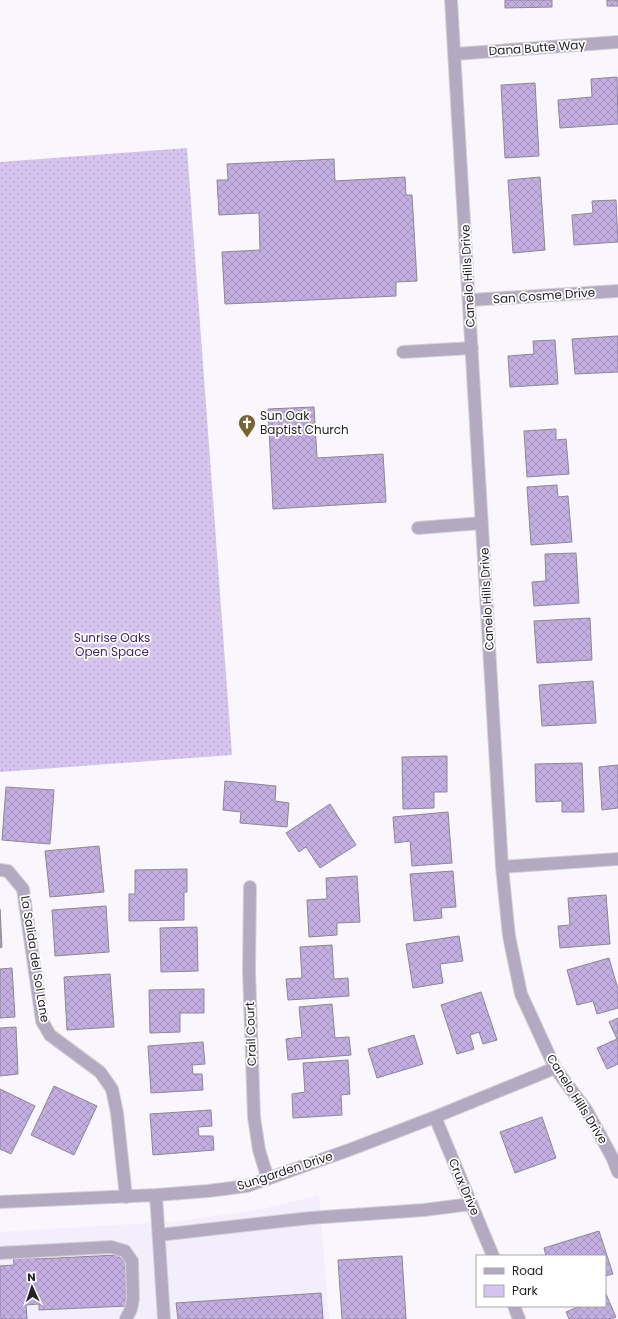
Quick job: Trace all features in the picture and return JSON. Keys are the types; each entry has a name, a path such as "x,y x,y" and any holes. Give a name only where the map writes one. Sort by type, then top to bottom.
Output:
{"street":[{"name":"Canelo Hills Drive","path":"451,0 470,300 502,867 509,936 521,994 555,1068 587,1111 613,1159 618,1172"},
{"name":"Dana Butte Way","path":"455,54 618,42"},
{"name":"San Cosme Drive","path":"470,300 618,291"},
{"path":"403,352 472,348"},
{"path":"418,528 482,523"},
{"path":"502,867 618,859"},
{"name":"La Salida del Sol Lane","path":"0,870 8,872 23,890 42,1021 50,1035 100,1072 112,1089 117,1113 126,1197"},
{"name":"Crail Court","path":"250,888 248,970 254,1117 259,1150 268,1179"},
{"name":"Sungarden Drive","path":"0,1202 156,1196 247,1186 349,1150 555,1068"},
{"name":"Crux Drive","path":"435,1117 493,1255"},
{"path":"156,1196 164,1319"},
{"path":"159,1235 310,1218 424,1210 471,1204"},
{"path":"0,1252 111,1247 125,1251 132,1262 134,1299 131,1310 126,1319"},
{"path":"514,1307 519,1319"}],"shaded area":[{"path":"319,1195 329,1319 0,1319 0,1232 182,1221 262,1209"}],"green space":[{"name":"Sunrise Oaks Open Space","path":"187,148 232,755 0,772 0,162"}],"building":[{"path":"505,0 552,0 552,7 505,8"},
{"path":"607,0 618,0 618,6 607,6"},
{"path":"617,77 618,124 560,128 558,100 592,97 591,79"},
{"path":"535,83 539,156 505,158 501,85"},
{"path":"334,159 335,181 405,177 406,195 412,195 417,281 396,282 396,296 225,304 222,252 260,250 259,213 219,215 217,180 228,180 227,164"},
{"path":"540,177 545,250 513,253 508,180"},
{"path":"616,200 618,242 574,245 572,215 593,213 592,201"},
{"path":"618,336 618,372 575,374 572,339"},
{"path":"555,340 558,384 510,387 508,356 534,354 533,341"},
{"path":"314,407 317,458 383,454 386,502 273,509 268,409"},
{"path":"556,429 556,440 566,439 569,474 527,477 524,431"},
{"path":"557,485 558,497 568,496 572,542 531,545 527,487"},
{"path":"576,553 579,603 534,606 532,582 546,581 545,554"},
{"path":"590,618 592,660 537,663 534,621"},
{"path":"593,681 596,723 542,726 539,685"},
{"path":"447,756 447,792 434,792 434,808 403,809 402,757"},
{"path":"582,763 584,812 562,812 562,801 536,802 535,764"},
{"path":"618,765 618,808 602,810 599,767"},
{"path":"225,781 276,786 275,801 289,803 287,827 240,823 241,812 223,810"},
{"path":"6,787 54,790 50,844 2,840"},
{"path":"330,804 356,845 320,868 306,847 299,852 286,833"},
{"path":"448,812 452,863 412,866 410,841 395,843 393,817"},
{"path":"99,846 104,892 50,897 45,851"},
{"path":"187,869 187,892 184,892 184,920 129,921 129,894 135,894 135,870"},
{"path":"453,871 456,907 441,908 442,918 414,921 410,874"},
{"path":"357,876 360,922 337,923 337,935 309,937 307,900 327,899 326,878"},
{"path":"606,895 610,944 560,948 558,926 570,925 568,898"},
{"path":"106,906 109,952 55,956 52,910"},
{"path":"0,909 2,947 0,948"},
{"path":"197,927 198,971 161,972 160,928"},
{"path":"459,936 463,961 440,964 443,983 413,988 406,944"},
{"path":"332,945 334,979 348,978 349,996 288,1000 286,979 302,978 300,947"},
{"path":"609,958 618,989 618,1008 597,1014 593,1001 577,1005 567,970"},
{"path":"12,968 15,1017 0,1018 0,969"},
{"path":"110,974 114,1027 67,1030 64,977"},
{"path":"204,989 204,1013 180,1013 180,1032 150,1033 149,990"},
{"path":"481,992 497,1040 483,1044 479,1032 470,1035 474,1049 457,1054 441,1005"},
{"path":"332,1004 335,1038 349,1037 351,1055 288,1060 286,1039 302,1037 299,1007"},
{"path":"618,1018 618,1064 607,1069 597,1048 617,1039 609,1022"},
{"path":"16,1027 18,1074 0,1076 0,1028"},
{"path":"414,1035 423,1064 377,1078 368,1049"},
{"path":"203,1042 205,1064 192,1065 193,1074 202,1074 203,1090 151,1093 148,1046"},
{"path":"348,1060 350,1094 341,1095 342,1115 293,1118 292,1094 305,1092 303,1063"},
{"path":"54,1086 97,1106 74,1155 31,1135"},
{"path":"0,1089 35,1106 11,1154 0,1149"},
{"path":"211,1110 212,1126 198,1127 199,1136 213,1136 214,1150 153,1155 150,1114"},
{"path":"542,1117 556,1158 515,1173 500,1132"},
{"path":"599,1231 613,1274 606,1276 606,1255 546,1255 544,1248"},
{"path":"13,1254 38,1257 38,1259 117,1255 129,1266 127,1306 39,1310 39,1304 26,1305 27,1319 0,1319 0,1266 14,1265"},
{"path":"402,1256 406,1319 342,1319 338,1260"},
{"path":"321,1293 323,1319 178,1319 176,1303"},
{"path":"606,1294 616,1317 612,1319 569,1319 566,1312 578,1307 606,1307"}],"place":[{"name":"Sun Oak Baptist Church","path":"247,438"}]}
